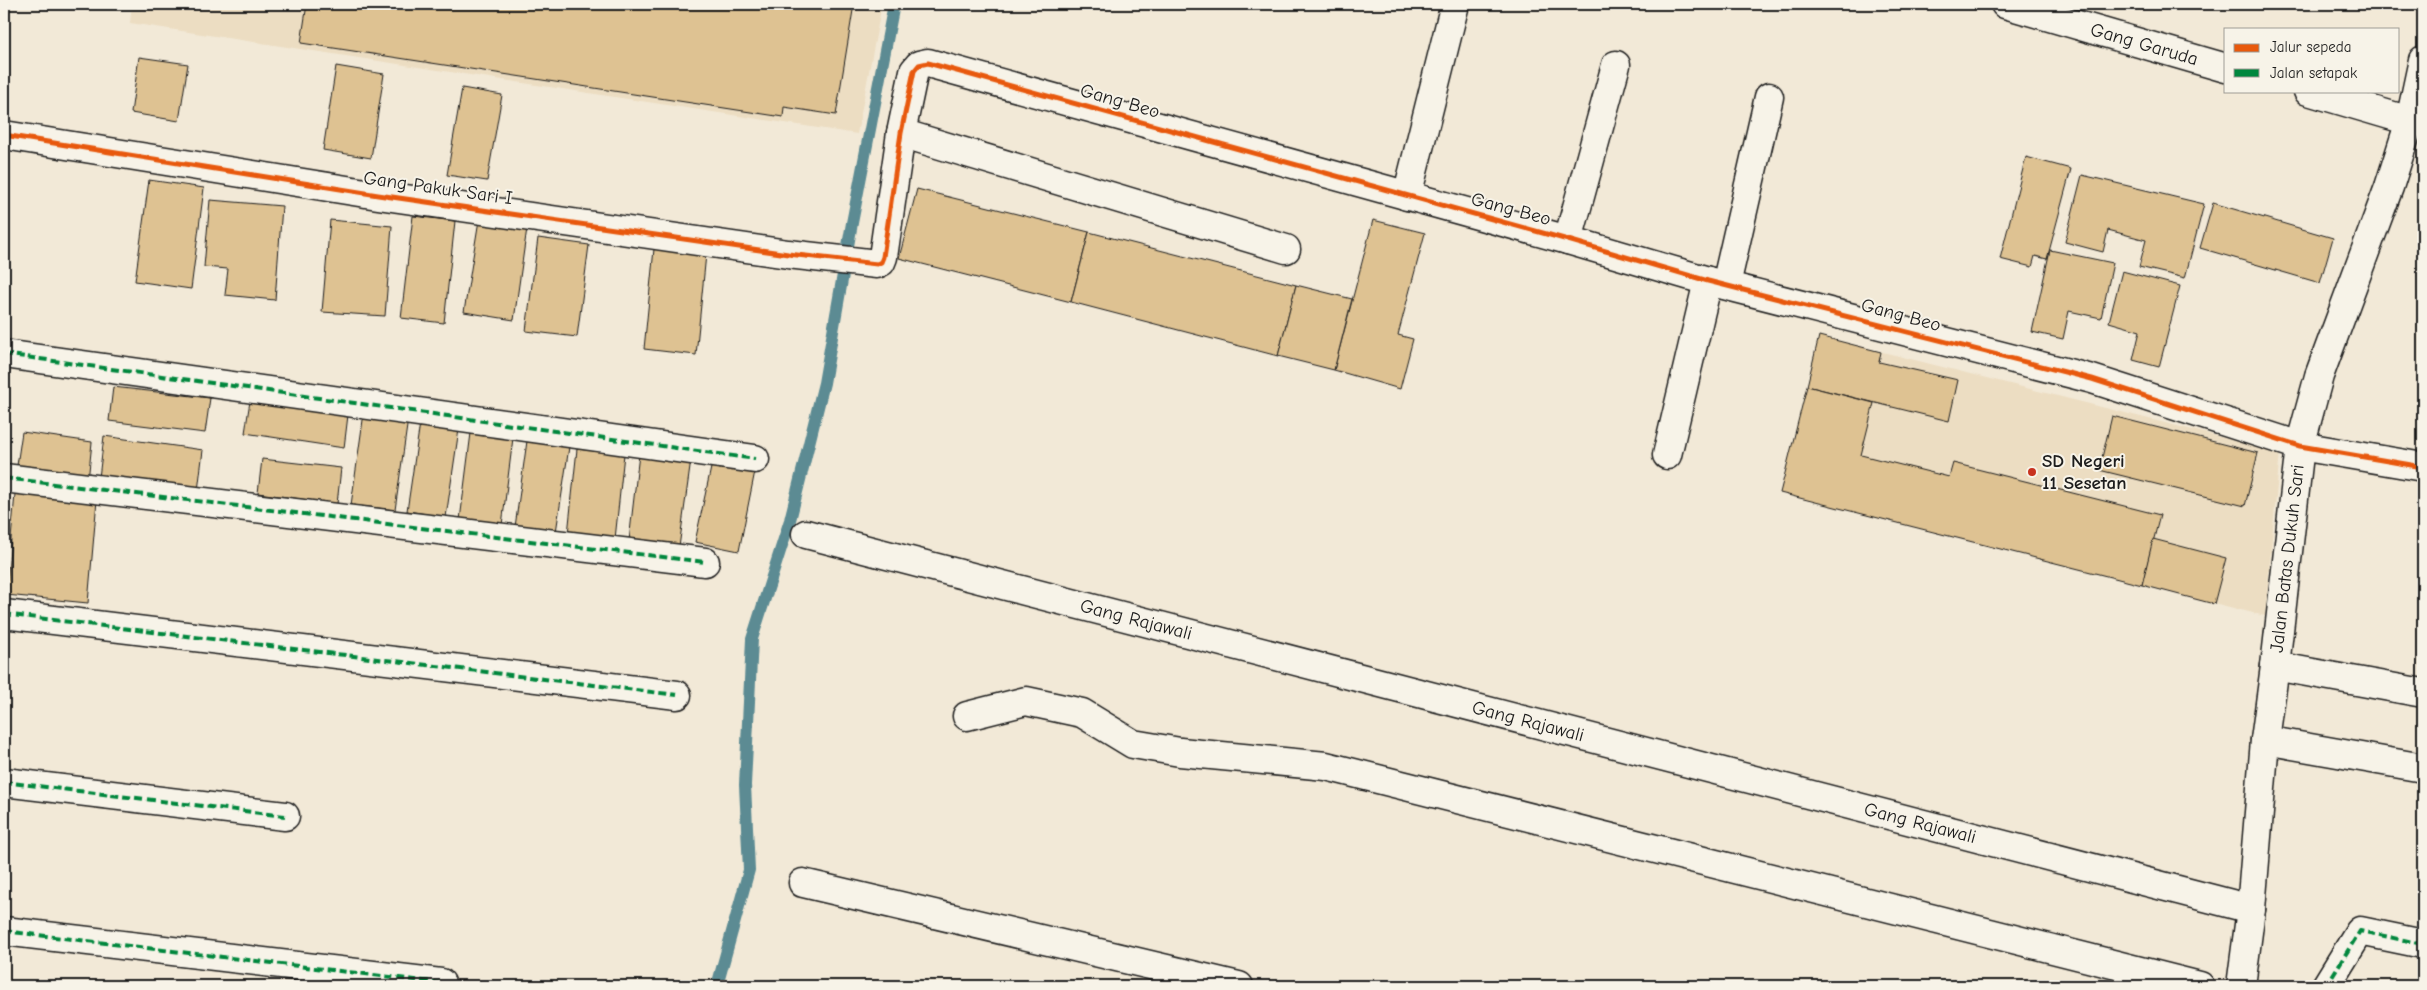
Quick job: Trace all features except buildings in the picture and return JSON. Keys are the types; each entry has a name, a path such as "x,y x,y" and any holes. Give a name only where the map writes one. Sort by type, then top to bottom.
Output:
{"street":[{"path":"1407,196 1455,4"},
{"name":"Gang Garuda","path":"2005,4 2224,67"},
{"name":"Jalan Batas Dukuh Sari","path":"2241,986 2250,909 2264,740 2275,666 2300,446 2319,376 2389,187 2410,121 2423,60"},
{"name":"Gang Beo","path":"869,264 882,262 901,133 914,71 918,64 928,63 1717,283 2092,379 2300,446 2423,468"},
{"path":"1568,240 1616,65"},
{"path":"2311,92 2410,121"},
{"path":"1667,455 1769,97"},
{"path":"901,133 1286,248"},
{"name":"Gang Pakuk Sari I","path":"4,135 378,195 869,264"},
{"path":"4,354 756,459"},
{"path":"4,478 705,562"},
{"name":"Gang Rajawali","path":"806,534 2250,909"},
{"path":"4,614 677,695"},
{"path":"2275,666 2423,693"},
{"path":"967,716 1026,701 1082,713 1133,744 1180,752 1326,766 2200,986"},
{"path":"2264,740 2423,768"},
{"path":"4,782 285,816"},
{"path":"803,883 1239,986"},
{"path":"4,931 441,983"},
{"path":"2326,986 2360,932 2423,944"}],"shaded area":[{"path":"132,4 882,4 857,134 130,23"},
{"name":"SD Negeri 11 Sesetan","path":"1819,336 2280,452 2265,616 1780,493"}],"waterway":[{"path":"717,986 749,870 745,785 752,639 790,520 824,383 852,223 894,4"}],"marked path":[{"path":"4,354 755,459"},
{"path":"4,478 705,562"},
{"path":"4,614 677,695"},
{"path":"4,782 285,816"},
{"path":"4,931 441,983"},
{"path":"2326,986 2360,931 2423,944"}],"cycle path":[{"path":"4,135 378,195 788,254 877,264 881,262 883,257 901,133 914,71 919,65 928,63 1568,240 1708,281 2092,379 2300,446 2423,467"}],"place":[{"name":"SD Negeri 11 Sesetan","path":"2032,472"}]}
